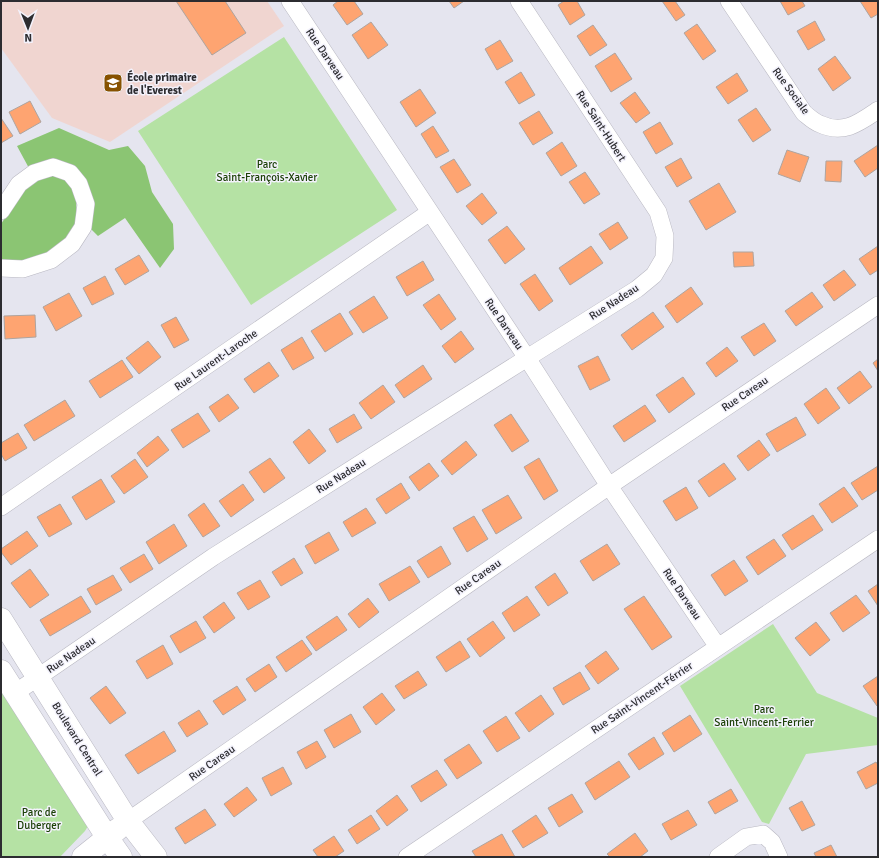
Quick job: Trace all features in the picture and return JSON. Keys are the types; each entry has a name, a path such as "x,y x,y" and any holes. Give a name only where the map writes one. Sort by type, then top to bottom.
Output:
{"street":[{"name":"Rue Darveau","path":"290,1 527,358 609,486 718,647"},
{"name":"Rue Saint-Hubert","path":"519,1 658,212 665,236 664,258"},
{"name":"Rue Sociale","path":"729,1 804,113 818,124 831,128 846,128 863,121 878,110"},
{"path":"1,211 18,184 34,173 53,168 70,173 79,184 86,204 83,227 72,244 51,260 23,270 1,268"},
{"name":"Rue Laurent-Laroche","path":"1,507 430,212"},
{"name":"Rue Nadeau","path":"15,693 213,557 637,289 654,275 664,258"},
{"name":"Rue Careau","path":"83,857 128,821 609,486 878,305"},
{"name":"Rue Saint-Vincent-Férrier","path":"406,857 878,539"},
{"name":"Boulevard Central","path":"1,619 128,821 156,857"},
{"path":"1,671 121,857"},
{"path":"718,857 746,837 763,834 772,842 779,857"}],"shaded area":[{"name":"École primaire de l'Everest","path":"1,1 267,1 284,26 110,142 52,118 1,48"}],"green space":[{"name":"Parc Saint-François-Xavier","path":"284,37 397,210 251,305 138,131"},
{"path":"59,128 109,150 128,146 145,166 152,192 173,224 174,249 160,268 125,218 98,236 89,227 76,169 30,170 17,146"},
{"path":"52,176 64,176 74,187 77,221 69,237 51,254 23,264 1,261 1,224 24,189 36,180"},
{"name":"Parc Saint-Vincent-Ferrier","path":"773,624 817,693 878,718 878,745 806,754 769,824 762,822 680,686"},
{"name":"Parc de Duberger","path":"1,691 88,826 60,857 1,857"}],"building":[{"path":"176,1 225,1 246,33 212,55"},
{"path":"338,1 354,1 363,14 347,25 333,5"},
{"path":"449,1 464,1 454,8"},
{"path":"564,1 577,1 585,15 570,25 558,5"},
{"path":"662,1 675,1 685,15 676,21"},
{"path":"780,1 802,1 805,6 788,15"},
{"path":"860,1 878,1 878,14 871,18"},
{"path":"815,21 825,40 808,50 797,31"},
{"path":"371,22 388,45 368,59 352,35"},
{"path":"697,24 716,51 703,60 684,33"},
{"path":"593,25 607,45 590,56 577,36"},
{"path":"500,40 513,61 497,70 485,49"},
{"path":"615,53 632,79 611,92 595,66"},
{"path":"835,56 851,78 833,91 818,69"},
{"path":"521,72 535,95 519,104 505,82"},
{"path":"737,73 748,91 728,104 716,87"},
{"path":"420,89 436,113 416,127 400,102"},
{"path":"635,92 650,113 636,123 620,103"},
{"path":"30,101 41,122 20,134 9,112"},
{"path":"756,108 771,130 753,142 738,120"},
{"path":"539,111 553,133 533,145 519,123"},
{"path":"1,118 13,136 1,143"},
{"path":"660,122 673,144 656,154 643,132"},
{"path":"433,126 449,151 436,158 421,134"},
{"path":"562,142 577,166 561,176 546,153"},
{"path":"878,145 878,168 865,177 854,161"},
{"path":"787,150 809,157 800,182 778,174"},
{"path":"681,158 692,178 677,187 665,167"},
{"path":"454,159 471,185 457,193 440,167"},
{"path":"826,161 842,161 841,182 825,181"},
{"path":"585,172 600,194 584,204 569,182"},
{"path":"719,183 736,212 706,230 689,201"},
{"path":"482,193 497,213 482,225 466,206"},
{"path":"618,222 628,238 610,250 599,234"},
{"path":"507,226 525,249 505,264 488,240"},
{"path":"591,246 603,263 570,285 559,268"},
{"path":"878,246 878,270 870,275 859,259"},
{"path":"733,252 753,252 754,266 734,267"},
{"path":"139,255 149,271 125,285 115,269"},
{"path":"423,261 434,280 407,296 396,277"},
{"path":"844,270 856,285 834,301 823,285"},
{"path":"535,274 553,301 539,311 520,284"},
{"path":"105,276 114,294 92,305 83,288"},
{"path":"691,287 703,304 677,323 665,306"},
{"path":"812,292 823,307 796,326 785,311"},
{"path":"69,293 82,316 56,331 43,307"},
{"path":"439,294 456,319 441,330 423,305"},
{"path":"374,296 388,318 363,333 349,312"},
{"path":"653,312 664,327 632,350 621,335"},
{"path":"340,313 353,334 325,352 311,331"},
{"path":"35,315 36,337 5,339 4,316"},
{"path":"176,317 189,340 174,348 161,325"},
{"path":"764,323 776,341 754,356 741,337"},
{"path":"461,331 474,349 455,363 442,346"},
{"path":"302,337 314,358 293,370 281,350"},
{"path":"148,341 161,357 139,374 126,358"},
{"path":"727,347 738,361 716,377 706,363"},
{"path":"598,356 610,380 590,390 578,366"},
{"path":"878,359 878,371 873,363"},
{"path":"122,360 133,377 100,398 89,381"},
{"path":"269,362 279,376 254,393 244,379"},
{"path":"423,365 432,379 404,398 395,385"},
{"path":"860,371 872,387 849,404 837,388"},
{"path":"683,377 695,394 669,413 656,395"},
{"path":"383,385 395,402 371,419 359,403"},
{"path":"826,388 840,408 818,424 804,404"},
{"path":"228,394 239,408 219,422 209,407"},
{"path":"65,400 75,416 34,441 24,425"},
{"path":"645,405 656,421 624,442 613,426"},
{"path":"198,413 210,431 183,448 171,430"},
{"path":"354,414 362,428 337,443 329,429"},
{"path":"511,414 529,441 512,452 494,425"},
{"path":"796,417 806,435 777,452 766,434"},
{"path":"309,429 326,451 309,464 293,442"},
{"path":"18,433 27,448 5,461 1,454 1,443"},
{"path":"158,436 169,450 147,467 137,453"},
{"path":"759,440 770,455 748,471 737,456"},
{"path":"466,441 477,455 452,475 441,461"},
{"path":"270,458 285,478 264,493 249,472"},
{"path":"539,458 558,491 544,500 524,467"},
{"path":"135,459 148,477 124,494 111,476"},
{"path":"429,463 439,476 419,491 409,477"},
{"path":"724,463 736,479 709,497 698,481"},
{"path":"878,466 878,490 862,500 851,483"},
{"path":"101,479 115,502 86,520 72,497"},
{"path":"401,483 410,498 386,514 376,499"},
{"path":"243,484 254,500 231,517 219,501"},
{"path":"686,487 698,508 676,521 663,501"},
{"path":"844,487 858,506 832,523 819,504"},
{"path":"508,495 522,518 496,534 482,510"},
{"path":"204,503 220,526 203,537 188,515"},
{"path":"60,504 72,524 49,537 37,517"},
{"path":"366,508 376,523 352,537 343,522"},
{"path":"813,515 823,530 792,550 782,535"},
{"path":"474,516 488,539 467,552 453,528"},
{"path":"174,524 187,546 159,564 146,542"},
{"path":"27,531 38,546 11,565 1,552 1,549"},
{"path":"329,532 339,550 315,564 305,546"},
{"path":"774,539 786,556 758,575 746,557"},
{"path":"607,544 620,564 593,581 580,561"},
{"path":"441,546 451,564 428,578 417,561"},
{"path":"144,554 153,569 130,583 120,568"},
{"path":"294,558 303,573 281,586 272,572"},
{"path":"734,560 748,581 725,596 711,575"},
{"path":"410,566 420,582 389,601 379,584"},
{"path":"30,569 49,595 30,608 11,583"},
{"path":"555,573 568,593 548,606 535,587"},
{"path":"113,575 122,590 96,605 87,589"},
{"path":"260,580 270,597 248,610 237,593"},
{"path":"878,584 878,606 868,591"},
{"path":"856,595 870,613 843,632 830,613"},
{"path":"81,596 91,612 50,636 40,620"},
{"path":"527,596 540,615 514,632 502,613"},
{"path":"644,596 672,637 652,650 624,609"},
{"path":"368,598 379,612 359,628 348,614"},
{"path":"224,602 235,618 214,633 203,617"},
{"path":"337,616 347,630 316,651 306,637"},
{"path":"196,621 206,638 180,653 170,636"},
{"path":"493,621 505,638 480,657 467,639"},
{"path":"816,622 830,640 810,656 795,638"},
{"path":"302,640 312,654 286,672 276,657"},
{"path":"460,641 470,657 446,672 436,657"},
{"path":"163,645 173,664 147,679 136,661"},
{"path":"606,651 619,669 598,684 585,666"},
{"path":"269,664 277,677 255,692 246,679"},
{"path":"418,671 427,685 404,699 395,686"},
{"path":"580,672 590,689 563,705 553,688"},
{"path":"878,676 878,705 877,706 863,686"},
{"path":"106,686 126,713 110,724 90,698"},
{"path":"237,686 246,700 223,715 213,701"},
{"path":"382,693 395,710 376,725 363,707"},
{"path":"541,695 554,714 529,732 515,713"},
{"path":"199,710 208,724 187,737 178,723"},
{"path":"351,714 361,732 334,748 324,730"},
{"path":"690,715 702,734 674,752 662,733"},
{"path":"506,716 520,738 497,752 483,731"},
{"path":"164,731 176,751 138,774 125,755"},
{"path":"654,737 664,754 639,770 628,754"},
{"path":"317,741 326,757 306,769 297,752"},
{"path":"469,744 482,763 457,779 444,760"},
{"path":"619,761 630,777 595,800 585,783"},
{"path":"876,762 878,765 878,783 866,789 857,772"},
{"path":"283,767 292,784 271,796 262,778"},
{"path":"437,770 447,785 421,802 411,786"},
{"path":"247,787 257,800 234,817 224,804"},
{"path":"731,789 738,801 715,814 708,802"},
{"path":"572,794 583,812 559,827 548,808"},
{"path":"397,795 408,810 387,826 376,811"},
{"path":"802,801 815,825 802,831 789,808"},
{"path":"205,809 216,825 185,844 175,828"},
{"path":"688,810 697,825 671,840 662,824"},
{"path":"371,815 380,829 357,844 348,830"},
{"path":"536,815 548,833 523,848 512,831"},
{"path":"635,833 648,851 640,857 610,857 607,854"},
{"path":"502,834 515,857 476,857 472,851"},
{"path":"334,836 344,851 335,857 318,857 313,850"},
{"path":"831,845 837,857 816,857 814,853"}],"place":[{"name":"École primaire de l'Everest","path":"113,83"}]}
